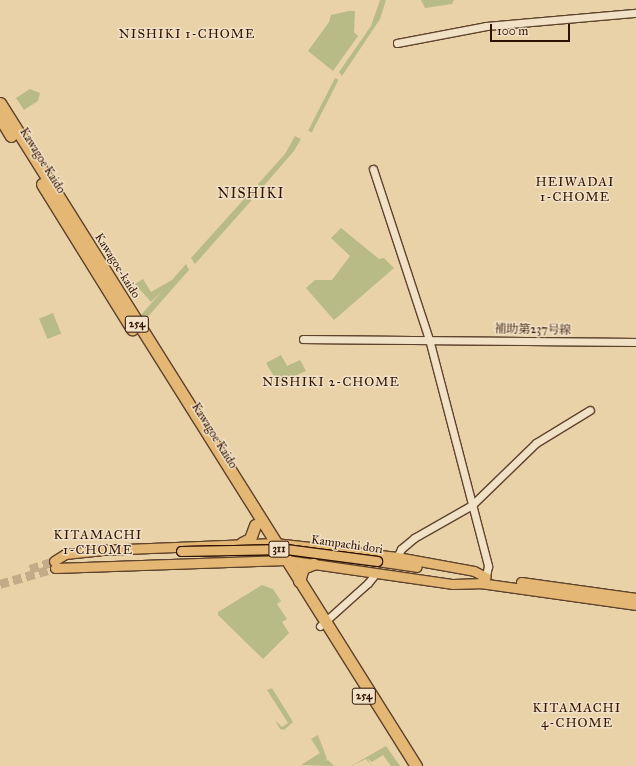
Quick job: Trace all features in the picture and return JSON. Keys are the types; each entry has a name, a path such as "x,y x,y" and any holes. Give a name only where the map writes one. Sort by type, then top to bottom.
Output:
{"highway":[{"name":"Kawagoe-kaido","path":"0,103 271,543"},
{"name":"Kawagoe Kaido","path":"0,118 255,525 271,543 282,560 408,766"},
{"path":"242,544 250,539 255,525"},
{"name":"Kawagoe Kaido","path":"282,560 299,581 322,624 416,766"},
{"path":"299,581 301,570 313,564"}],"main road":[{"path":"55,564 65,554 96,550 271,543 325,548 474,570 485,580"},
{"path":"231,544 232,561"},
{"path":"325,548 320,551 317,556 326,565"},
{"name":"Kampachi dori","path":"55,564 182,554 288,555 636,598"},
{"path":"55,564 282,560 326,565 376,567"},
{"name":"Kampachi dori","path":"485,580 636,605"}],"street":[{"path":"397,43 486,26 636,13"},
{"path":"373,169 429,339 488,566 485,580"},
{"name":"補助第237号線","path":"303,339 636,342"},
{"path":"397,558 401,549 414,538 472,505 531,448 590,410"},
{"path":"322,624 368,583 376,567"}],"green space":[{"path":"380,0 386,0 380,19 342,76 339,72 371,26"},
{"path":"421,0 454,0 452,4 425,8"},
{"path":"355,11 354,32 358,36 333,71 308,51 329,22 331,15"},
{"path":"335,78 339,80 312,132 308,131"},
{"path":"30,89 40,93 38,101 24,110 16,98"},
{"path":"295,136 301,139 294,151 261,189 258,184 285,154"},
{"path":"254,188 257,194 195,264 191,258"},
{"path":"341,228 379,259 384,258 394,268 334,320 306,288 315,280 332,280 350,256 331,238"},
{"path":"186,264 189,270 144,321 141,315 163,290 151,302 135,284 143,279 151,292 172,280"},
{"path":"53,313 61,333 47,339 39,319"},
{"path":"281,355 287,366 300,360 306,371 278,383 266,363"},
{"path":"262,585 273,589 281,601 277,604 287,619 282,622 289,633 263,659 218,615 218,612"},
{"path":"272,688 293,722 284,730 280,729 275,720 282,727 288,723 267,690"},
{"path":"318,735 327,759 325,761 328,760 334,766 301,765 320,753 311,739"},
{"path":"386,746 400,766 391,766 383,755 372,762 367,758 372,766 366,759 351,766"}],"tunnel":[{"path":"30,569 54,561"},
{"path":"0,584 55,568"}],"district":[{"name":"NISHIKI 1-CHOME","path":"187,34"},
{"name":"HEIWADAI 1-CHOME","path":"575,190"},
{"name":"NISHIKI","path":"251,194"},
{"name":"NISHIKI 2-CHOME","path":"331,382"},
{"name":"KITAMACHI 1-CHOME","path":"98,544"},
{"name":"KITAMACHI 4-CHOME","path":"577,716"}]}
